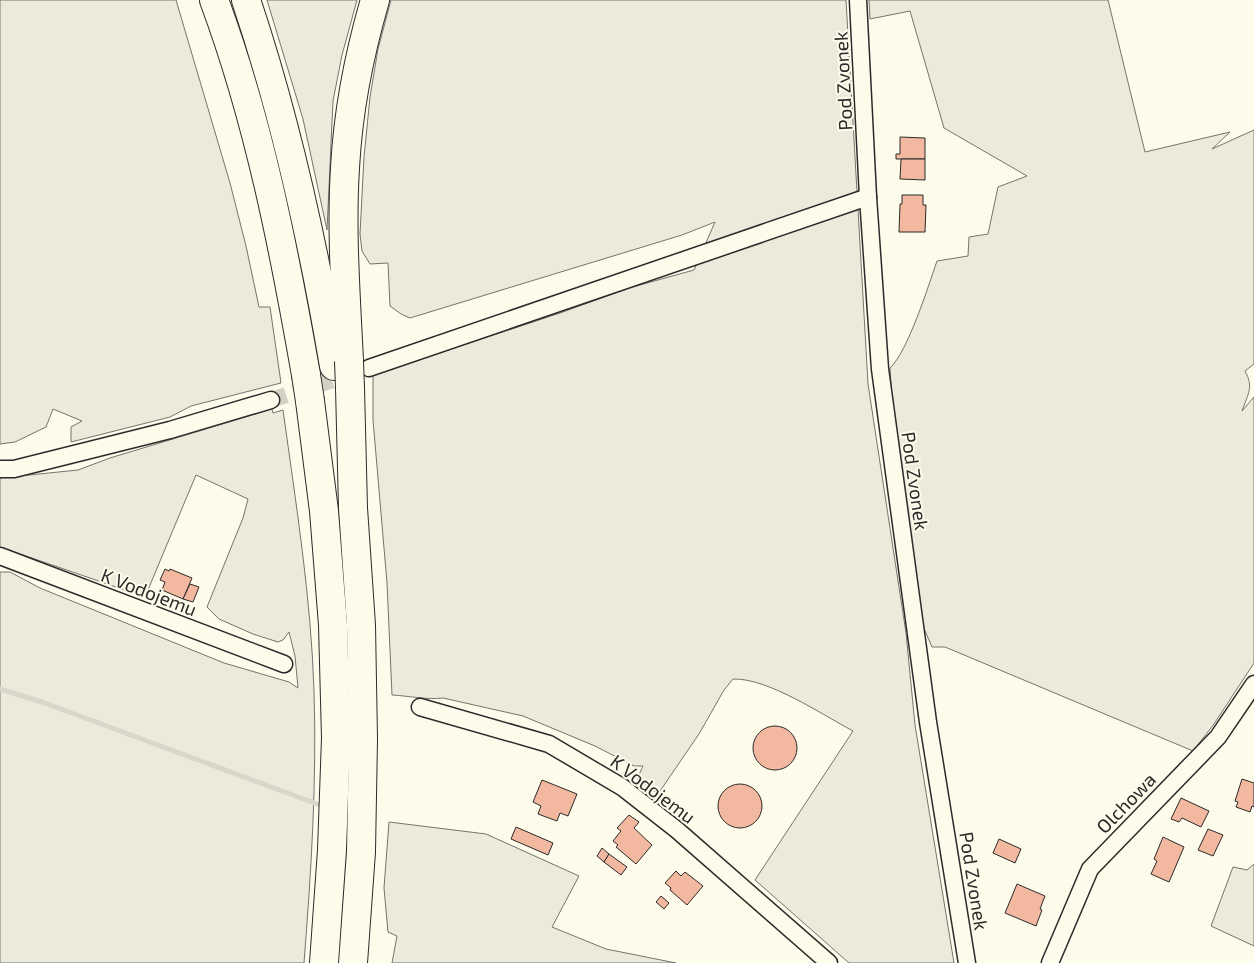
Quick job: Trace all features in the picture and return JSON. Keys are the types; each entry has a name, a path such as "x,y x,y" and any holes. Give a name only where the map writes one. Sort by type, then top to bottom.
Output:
{"highway":[{"path":"214,0 252,121 277,218 308,388 326,539 333,625 336,738 332,850 324,963"},
{"path":"246,0 280,113 348,375"},
{"path":"353,963 361,852 363,739 361,625 353,508 343,232 345,167 352,103 364,40 375,0"}],"street":[{"name":"Pod Zvonek","path":"858,0 868,197 881,379 928,722 966,963"},
{"path":"348,375 868,197"},
{"path":"0,469 14,469 170,430 271,400"},
{"name":"K Vodojemu","path":"0,556 284,664"},
{"name":"Olchowa","path":"1050,963 1090,869 1218,737 1254,684"},
{"name":"K Vodojemu","path":"420,707 549,744 622,787 677,830 829,963"}],"shaded area":[{"path":"0,0 176,0 230,183 259,307 270,307 281,383 191,406 170,417 71,442 71,427 82,421 53,409 46,427 15,442 0,444"},
{"path":"267,0 357,0 342,55 333,101 327,230 303,119"},
{"path":"391,0 846,0 868,384 906,633 915,725 954,963 849,963 755,880 853,731 794,698 762,684 733,679 724,690 699,734 658,794 637,779 643,766 634,766 595,746 523,716 443,698 392,695 387,583 373,420 373,375 629,288 694,270 715,222 682,235 410,318 401,314 390,306 388,263 370,264 362,251 360,234 364,157 370,97 378,49"},
{"path":"869,0 1108,0 1145,152 1230,132 1212,149 1254,130 1254,364 1245,371 1250,386 1242,411 1254,397 1254,663 1214,724 1193,751 945,647 932,647 923,626 896,466 890,368 904,348 937,261 968,256 969,237 988,234 998,187 1027,176 944,128 910,11 870,19"},
{"path":"272,409 273,413 283,410 310,621 315,725 314,793 304,963 0,963 0,572 10,572 40,588 224,663 289,682 298,688 295,656 289,632 283,640 278,642 253,634 219,619 207,607 243,518 248,499 196,475 145,597 0,547 0,478 78,470 110,458"},
{"path":"389,822 486,834 579,876 552,927 606,949 676,963 392,963 397,936 388,932 384,888"},
{"path":"1254,864 1254,946 1211,926 1233,867 1247,870"}],"building":[{"path":"900,137 925,138 925,159 896,159 896,154 900,154"},
{"path":"901,159 925,159 925,180 900,179"},
{"path":"902,195 923,195 923,205 926,205 925,232 899,232"},
{"path":"165,569 169,571 170,569 192,578 183,599 162,590 165,582 160,580"},
{"path":"190,584 199,587 193,602 183,599"},
{"path":"775,726 787,730 793,736 797,748 793,760 787,766 775,770 763,766 757,760 753,748 757,736 763,730"},
{"path":"1242,779 1254,783 1254,807 1252,806 1250,812 1236,807 1238,802 1235,801"},
{"path":"542,780 577,794 568,816 560,813 557,821 538,814 541,806 533,802"},
{"path":"736,784 744,784 756,790 762,806 756,822 744,828 736,828 724,822 718,810 718,802 724,790"},
{"path":"1181,798 1209,811 1201,827 1182,818 1179,822 1171,819"},
{"path":"629,815 639,822 634,828 652,845 636,864 616,847 618,845 613,841 621,831 617,828"},
{"path":"516,827 553,843 548,855 511,839"},
{"path":"1208,829 1223,835 1213,856 1198,850"},
{"path":"1163,837 1184,847 1169,882 1151,874 1157,861 1154,859"},
{"path":"999,839 1021,849 1015,863 993,853"},
{"path":"602,848 609,854 604,862 597,856"},
{"path":"609,854 627,867 621,875 604,862"},
{"path":"676,871 681,876 685,872 703,886 687,905 665,883"},
{"path":"1017,884 1045,896 1036,926 1005,913"},
{"path":"661,896 669,903 664,909 656,902"}],"waterway":[{"path":"0,689 42,702 325,807"}],"tunnel":[{"path":"271,400 355,373"}]}
